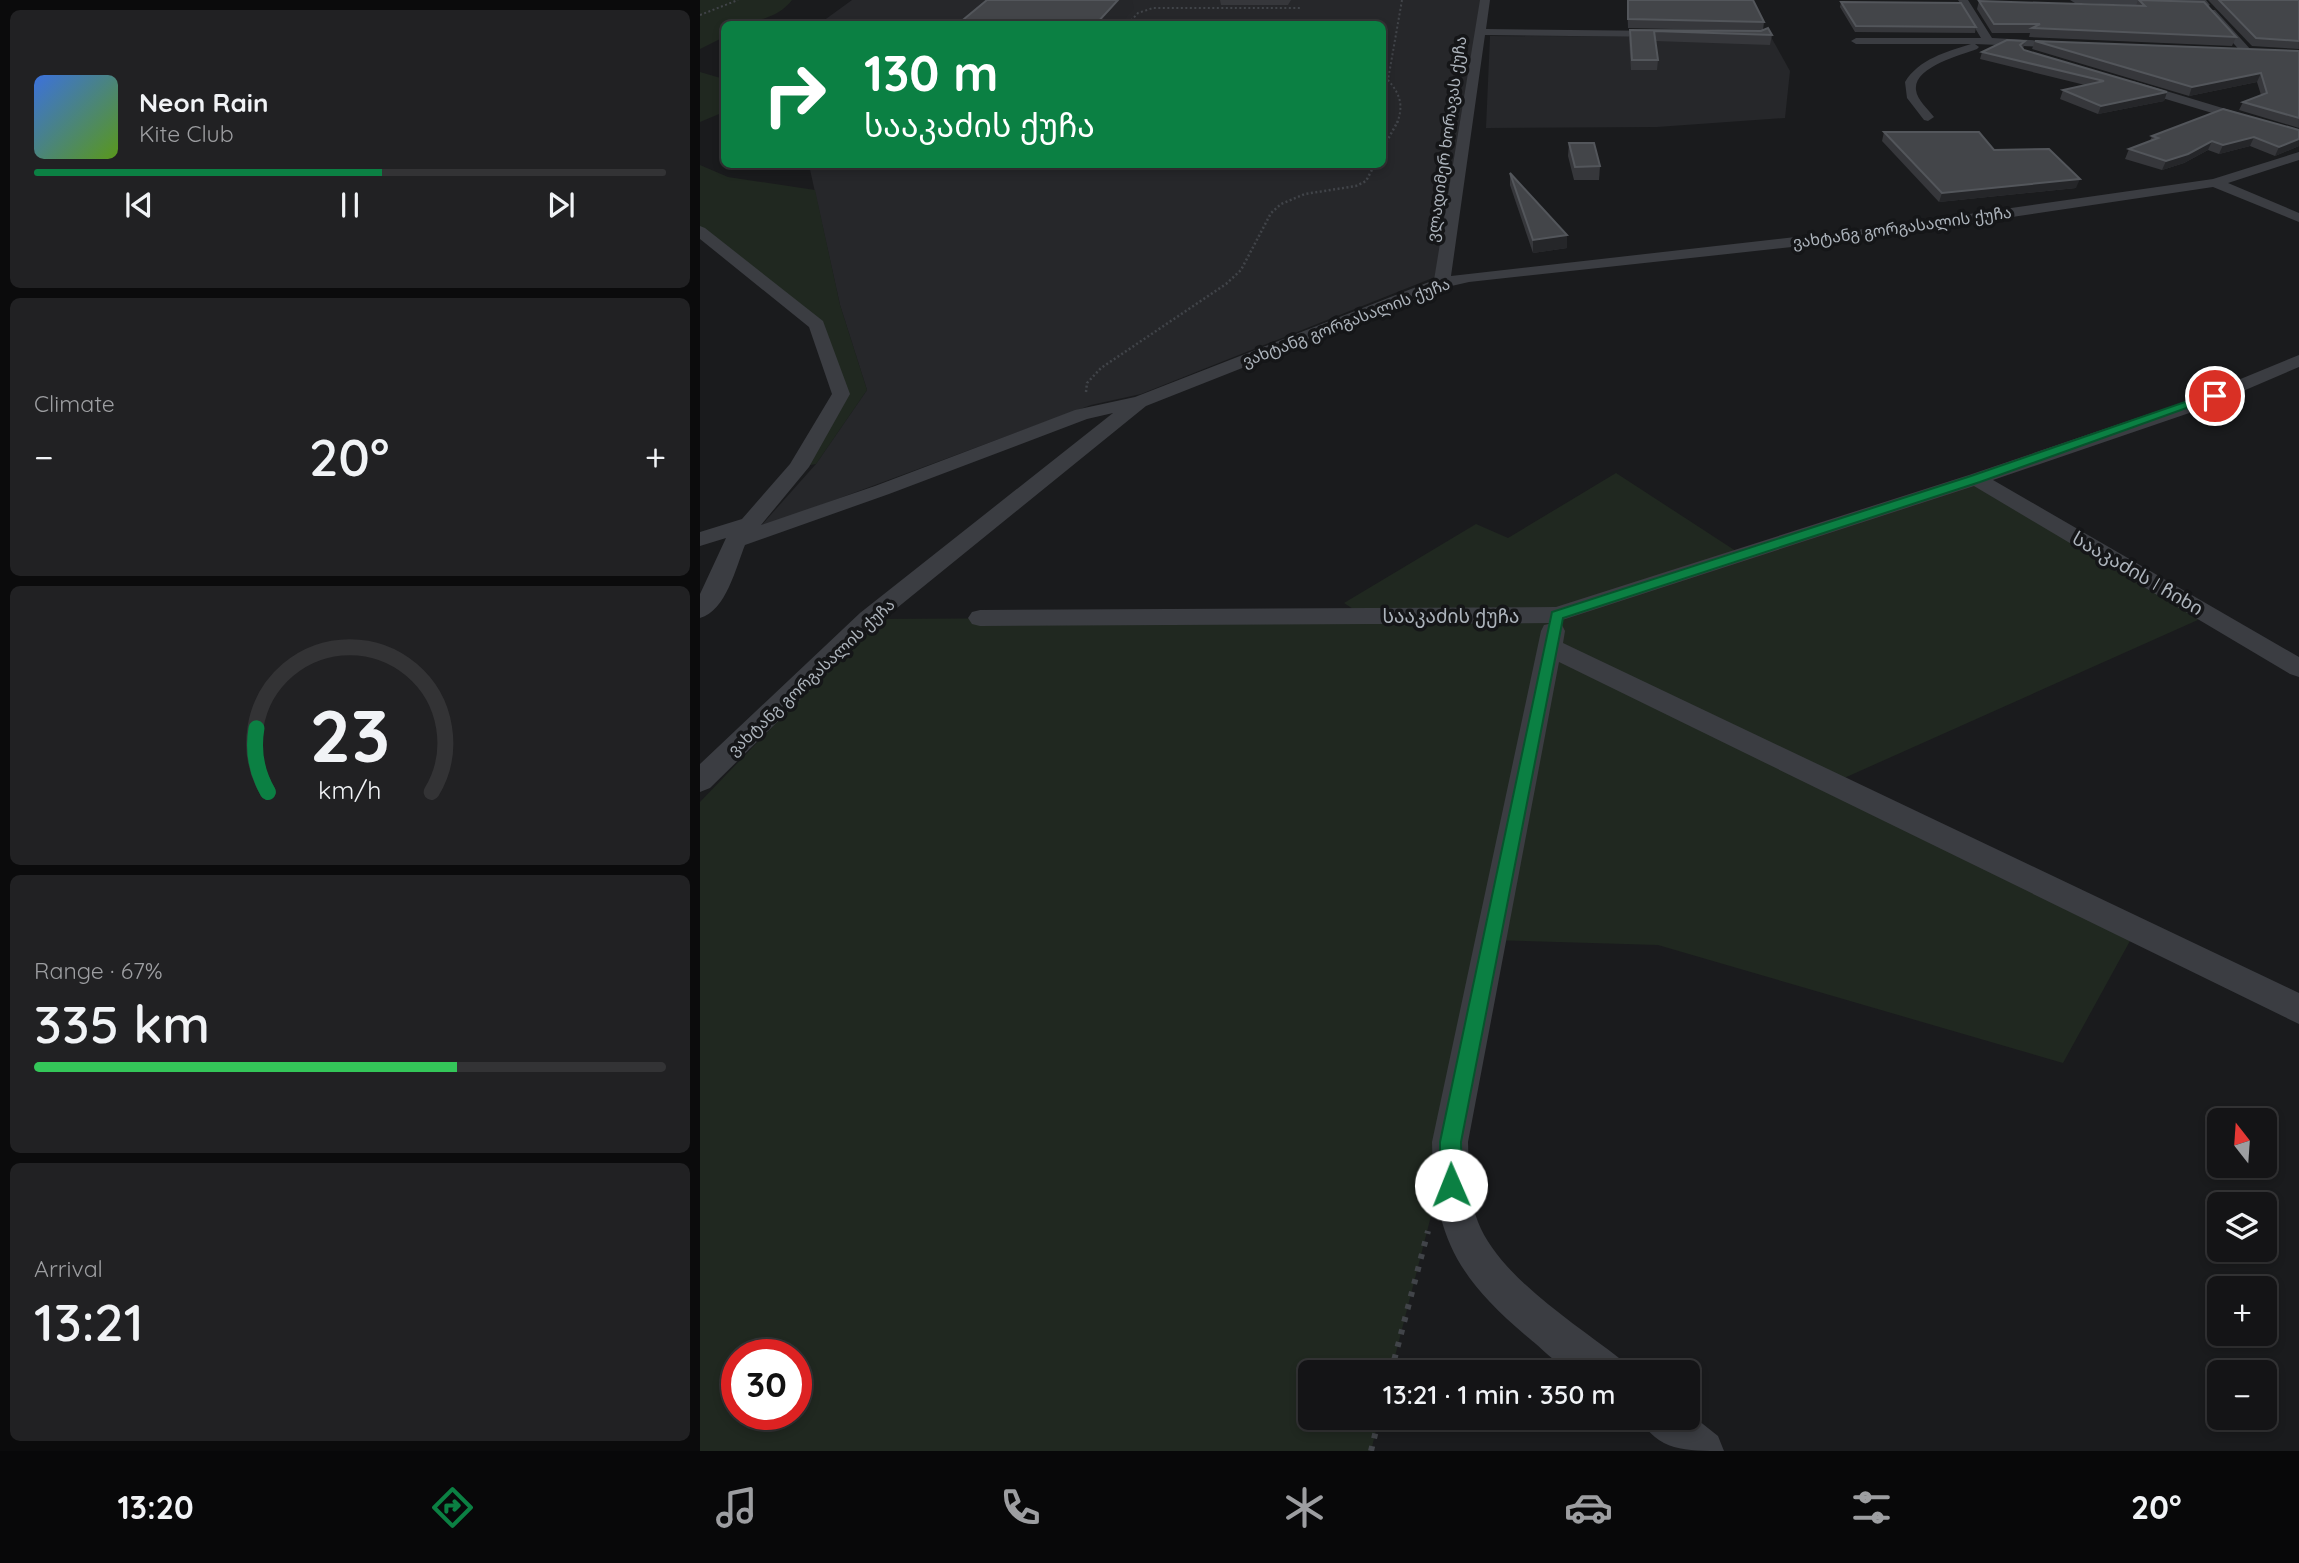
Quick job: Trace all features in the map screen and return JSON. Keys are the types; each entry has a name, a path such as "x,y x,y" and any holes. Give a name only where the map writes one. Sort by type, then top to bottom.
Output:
{"street":[{"name":"ვლადიმერ ხორავას ქუჩა","path":"1442,283 1485,0"},
{"path":"1963,0 1988,41"},
{"path":"2075,0 2203,3 2247,52"},
{"path":"1479,33 1680,34"},
{"path":"1856,41 1988,41 2078,46"},
{"path":"1928,117 1915,102 1909,89 1912,77 1932,62 1988,41 2040,57"},
{"path":"2234,52 2260,53"},
{"path":"2118,80 2299,135"},
{"name":"ვახტანგ გორგასალის ქუჩა","path":"700,781 868,619 1139,402 1442,283 1469,277 1857,234 2215,183 2299,156"},
{"path":"2215,183 2299,218"},
{"path":"700,231 817,324 841,394 799,467 743,532 713,594 700,610"},
{"name":"სააკაძის ქუჩა","path":"979,618 1557,615 2194,405 2299,360"},
{"path":"700,539 743,532 882,490 1097,409 1139,402"},
{"name":"სააკაძის I ჩიხი","path":"1976,479 2299,668"},
{"path":"1557,615 1450,1142 1451,1185 1465,1237 1505,1292 1590,1360"},
{"path":"1550,647 2299,1009"},
{"path":"1676,1430 1703,1451"}],"path":[{"path":"700,15 738,0"},
{"path":"1208,7 1213,0"},
{"path":"1386,143 1400,117 1402,103 1397,89 1388,80 1402,0"},
{"path":"1131,21 1138,13 1153,8 1302,8"},
{"path":"1097,409 1086,398 1087,383 1101,368 1226,284 1241,270 1271,213 1281,204 1305,194 1356,186 1366,181 1373,168"},
{"path":"1394,1360 1430,1223"},
{"path":"1371,1451 1376,1430"}],"shaded area":[{"path":"700,0 792,0 778,12 755,21 721,21 721,38 700,49"},
{"path":"852,0 1484,0 1435,277 1141,394 1091,405 759,528 816,464 867,390 840,305 810,168 1386,168 1386,21 823,21"},
{"path":"1490,36 1771,37 1790,71 1785,118 1657,127 1486,128"},
{"path":"700,72 721,78 721,113 700,122"},
{"path":"700,165 728,177 815,190 840,305 867,390 816,464 799,467 840,394 817,325 700,231"},
{"path":"1616,473 1742,555 1976,479 2209,615 1833,783 2136,930 2063,1063 1658,945 1491,940 1450,1142 1394,1360 1298,1360 1298,1430 1376,1430 1371,1451 700,1451 700,802 876,619 1364,616 1344,603 1476,524 1508,538"}],"building":[{"path":"987,0 1118,0 1099,21 962,21"},
{"path":"1628,0 1753,0 1764,22 1628,19"},
{"path":"2139,0 2204,2 2236,37 2032,28 2040,24 1994,24 1979,1 2145,6"},
{"path":"2219,0 2299,0 2299,41 2256,38"},
{"path":"1841,2 1961,3 1976,27 1856,26"},
{"path":"1768,28 1772,35 1654,31 1658,60 1632,60 1630,30 1761,31"},
{"path":"2007,40 2025,41 2020,45 2024,50 2167,92 2101,106 2063,90 2104,81 1982,52"},
{"path":"2035,41 2299,51 2299,118 2243,102 2267,93 2261,73 2192,87"},
{"path":"2223,109 2299,130 2299,139 2279,147 2254,137 2223,145 2212,141 2188,154 2166,161 2129,149 2158,138 2152,136"},
{"path":"1884,132 1979,132 1994,150 2049,149 2080,179 1942,193"},
{"path":"1569,143 1594,143 1600,166 1575,167"},
{"path":"1510,173 1567,235 1533,240"}],"route":[{"path":"1451,1185 1450,1142 1557,615 1976,479 2215,396"}]}
